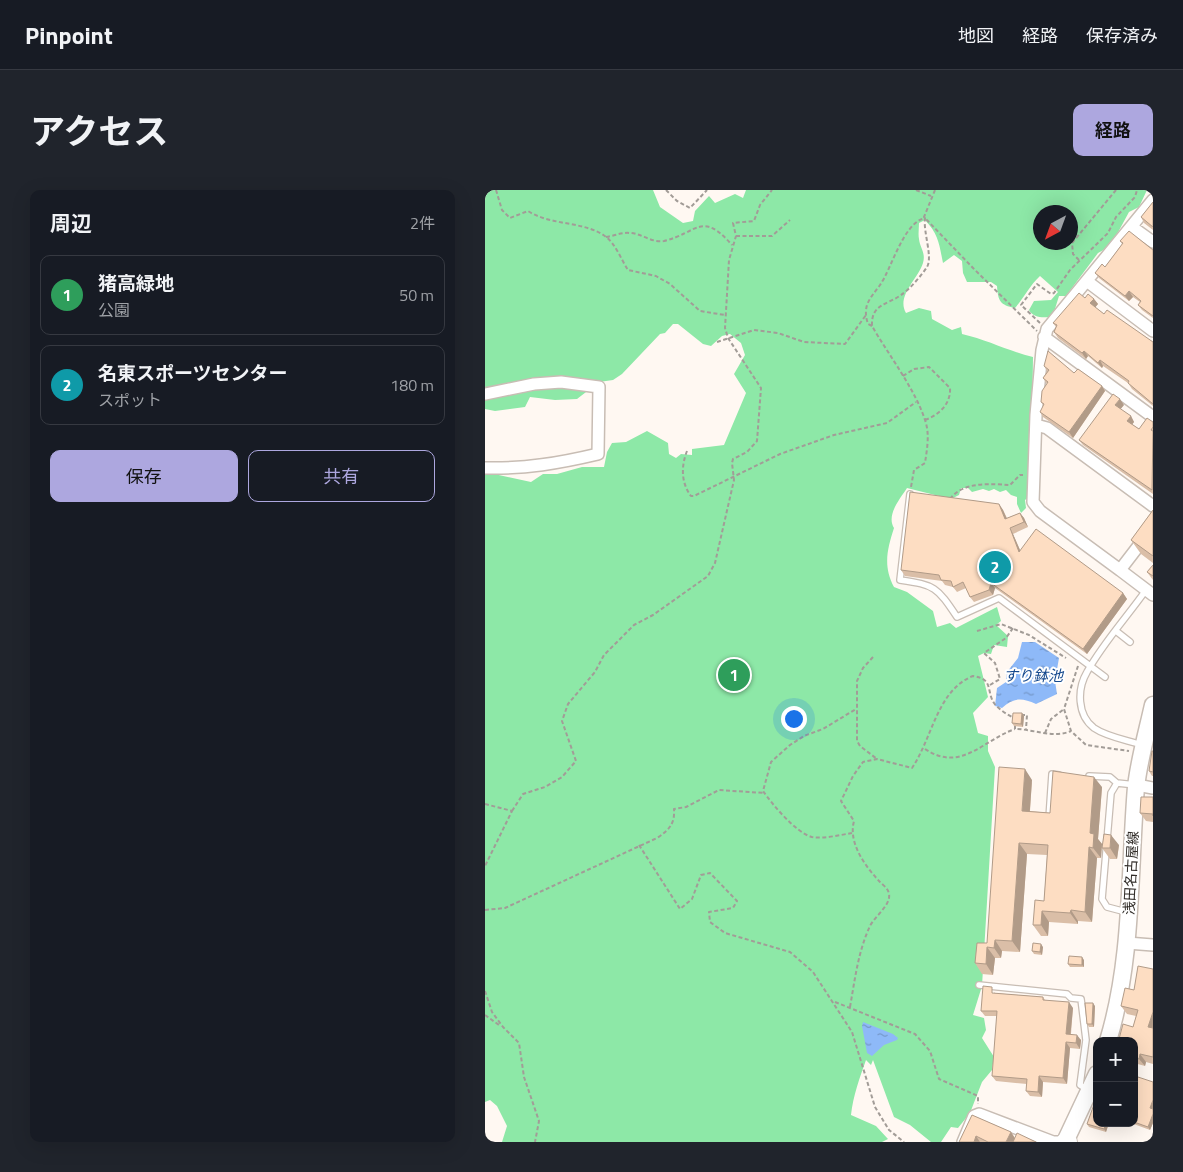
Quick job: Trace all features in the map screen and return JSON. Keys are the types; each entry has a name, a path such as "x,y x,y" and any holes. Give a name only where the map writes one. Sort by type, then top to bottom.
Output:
{"main road":[{"name":"浅田名古屋線","path":"1108,1037 1115,1014 1127,943 1137,785 1153,705"},
{"path":"1066,1142 1093,1082"}],"street":[{"path":"1149,593 1040,512 1033,502 1036,425 1046,334 1153,200"},
{"path":"1132,227 1153,242"},
{"path":"1088,282 1153,331"},
{"path":"1046,334 1153,417"},
{"path":"485,394 535,384 561,382 599,387 599,454 547,465 521,468 485,468"},
{"path":"1036,425 1047,428 1153,506"},
{"path":"1120,570 1153,527"},
{"path":"1137,785 1153,788"},
{"path":"1127,943 1153,945"},
{"path":"963,1142 974,1116 979,1114 1053,1142 1066,1142"}],"lane":[{"path":"910,494 900,580 932,586 945,598 957,617 999,598 1105,677"},
{"path":"1144,745 1104,733 1087,721 1081,711 1080,698 1087,672 1091,665 1149,593"},
{"path":"1117,631 1130,642"},
{"path":"1049,818 1052,774 1062,775"},
{"path":"1081,776 1110,778 1117,783 1137,785"},
{"path":"1117,783 1111,793 1102,899 1107,907 1128,912"},
{"path":"979,985 1067,994 1071,998 1081,1000 1086,1040 1080,1085 1089,1090"}],"path":[{"path":"496,190 502,210 510,218 528,211 540,219 582,227 606,237 630,233 652,240 663,241 697,228 709,226 719,230 732,245"},
{"path":"666,190 677,201 690,208 707,190"},
{"path":"485,866 512,811 523,794 545,787 562,777 576,761 562,721 567,704 595,672 604,655 634,625 653,615 708,576 715,563 734,476 731,464 733,459 747,452 757,441 761,388 728,338 725,328 732,245 736,236 733,223 754,221 760,205 772,190"},
{"path":"916,190 931,196"},
{"path":"872,326 872,316 878,307 903,294 927,267 929,254 923,230 931,196 935,190"},
{"path":"1079,260 1073,254 1072,243 1116,190"},
{"path":"1046,334 1021,305 1037,284 1051,294 1054,293 1079,260 1108,233 1116,217 1135,197 1137,190"},
{"path":"717,342 754,330 778,333 804,342 845,344 866,314 871,296 880,285 902,242 918,219 925,218"},
{"path":"925,218 974,270 1046,334"},
{"path":"736,236 772,236 790,220"},
{"path":"606,237 627,270 656,276 670,284 700,311 725,315"},
{"path":"866,314 868,324 872,326 903,376 925,420 928,438 925,463 914,470 910,494"},
{"path":"903,376 914,369 929,367 950,388 950,394 944,409 925,420"},
{"path":"687,451 683,463 685,484 691,496 780,454 834,435 887,422 917,402"},
{"path":"951,499 957,492 970,487 990,484 1011,485 1020,475 1034,474"},
{"path":"942,498 959,500"},
{"path":"977,631 1001,624 1013,628 1029,635 1087,672"},
{"path":"989,686 1000,679 995,663 983,653 1006,638 1013,628"},
{"path":"873,657 858,676 857,741 860,746 877,759 909,769 913,768 925,749 932,728 948,695 973,676 982,678 989,686 993,703 1015,718"},
{"path":"852,833 819,837 809,836 772,805 765,793 764,781 771,762 797,739 823,729 856,709"},
{"path":"1045,733 1051,719 1064,709"},
{"path":"1015,729 1015,714 1027,715 1026,729"},
{"path":"925,749 938,756 960,757 1015,729 1026,729 1056,736 1071,731"},
{"path":"850,1007 859,953 874,918 888,902 889,896 886,888 865,862 852,833 854,821 841,801 859,765 863,762 877,759"},
{"path":"485,910 505,908 666,832 673,822 674,809 686,807 719,790 765,793"},
{"path":"485,804 512,811"},
{"path":"639,845 680,909 692,899 701,875 710,873 737,901 733,908 709,912 710,922 725,933 790,952 813,972 835,1002 852,1032 875,1108 889,1130 904,1142"},
{"path":"485,991 492,1012 503,1027 519,1043 524,1077 539,1121 535,1142"},
{"path":"835,1002 915,1034 930,1051 939,1079 978,1096 979,1114"},
{"path":"485,1015 503,1027"}],"green space":[{"path":"485,190 653,190 660,207 683,223 693,221 695,211 709,196 715,203 735,194 743,198 746,190 1147,190 1139,207 1129,212 1107,248 1098,253 1066,296 1059,296 1054,312 1049,317 1037,316 1029,310 1034,301 1051,300 1058,292 1040,276 1015,308 1003,304 999,299 997,286 991,282 967,282 963,273 962,261 954,255 943,263 938,240 933,230 925,220 919,223 919,237 924,259 904,300 906,313 919,308 931,311 932,319 952,330 961,327 962,334 1033,357 1031,495 1025,500 1026,508 1021,513 1017,504 1017,497 1011,495 1006,490 1000,492 994,489 989,491 983,489 972,492 968,488 961,488 959,495 951,499 907,488 893,513 892,523 894,528 887,558 888,572 894,587 907,592 933,611 937,627 950,623 956,628 997,607 1001,621 996,625 1008,636 1007,647 994,645 991,654 984,653 978,656 988,697 973,713 978,733 988,736 988,751 995,767 982,986 973,1015 984,1018 986,1030 982,1038 994,1057 992,1070 982,1082 970,1113 958,1128 951,1127 941,1142 931,1142 910,1125 894,1117 873,1060 871,1065 866,1060 855,1094 851,1115 876,1126 888,1139 882,1142 502,1142 507,1126 497,1106 490,1100 485,1102 485,472 531,482 543,474 557,474 582,467 604,467 607,452 612,443 626,442 647,431 668,443 669,454 676,458 681,454 692,455 692,449 724,445 746,393 734,374 745,355 741,343 730,334 722,336 711,346 703,344 678,324 673,324 665,333 660,334 622,374 613,380 599,382 577,399 555,400 530,397 525,407 495,411 485,409"}],"water":[{"name":"すり鉢池","path":"1022,642 1035,642 1059,658 1055,681 1057,694 1036,704 1014,700 1002,708 995,706 997,688 1006,682 1007,672 1018,658"},
{"path":"863,1022 893,1034 898,1038 884,1045 872,1056 867,1053 862,1026"}],"building":[{"path":"1153,202 1153,227 1141,217"},
{"path":"1129,231 1153,250 1153,316 1138,305 1141,301 1129,291 1125,296 1095,273 1102,264 1105,267 1123,243 1120,241"},
{"path":"1079,293 1085,298 1088,294 1094,299 1090,303 1104,314 1107,310 1153,342 1153,404 1128,383 1129,381 1100,360 1098,363 1084,351 1082,353 1054,332 1057,325 1053,323"},
{"path":"1048,351 1074,373 1078,369 1102,386 1069,432 1040,412 1044,404 1041,402 1042,391 1048,382 1043,378 1049,370 1044,366"},
{"path":"1113,394 1120,399 1115,405 1131,416 1127,421 1139,429 1147,418 1153,422 1151,430 1153,431 1152,490 1079,440"},
{"path":"910,492 999,504 1005,519 1020,513 1024,522 1010,528 1019,552 1036,529 1123,593 1083,649 991,583 989,590 970,597 963,582 953,587 951,581 941,580 939,575 901,570"},
{"path":"1153,510 1153,556 1131,540"},
{"path":"1153,565 1153,576 1147,572"},
{"path":"1013,713 1022,713 1021,724 1012,723"},
{"path":"1153,751 1153,772 1149,771"},
{"path":"999,767 1025,769 1022,811 1050,813 1053,771 1094,777 1090,833 1094,834 1093,848 1089,847 1085,912 1071,910 1070,913 1042,911 1041,925 1033,925 1035,900 1044,901 1048,845 1019,843 1012,941 995,940 994,948 987,947 986,964 975,963 977,943 987,943"},
{"path":"1141,797 1153,797 1153,814 1140,813"},
{"path":"1104,834 1111,835 1110,848 1102,848"},
{"path":"1033,943 1041,944 1040,952 1032,951"},
{"path":"1069,956 1082,957 1082,965 1068,964"},
{"path":"1138,966 1153,969 1153,1012 1148,1027 1153,1028 1153,1057 1140,1054 1138,1059 1138,1037 1120,1037 1123,1024 1133,1027 1138,1010 1121,1006 1125,988 1134,990"},
{"path":"983,986 992,987 992,993 1043,997 1043,1000 1069,1002 1066,1034 1077,1035 1076,1043 1066,1042 1063,1078 1039,1076 1038,1092 1026,1091 1027,1079 992,1076 997,1011 981,1011"},
{"path":"1085,1003 1093,1003 1092,1024 1087,1024"},
{"path":"1138,1077 1153,1082 1153,1100 1150,1108 1153,1109 1153,1114 1148,1127 1138,1123"},
{"path":"1093,1107 1093,1126 1087,1124"},
{"path":"972,1115 1011,1132 1006,1142 988,1142 976,1136 974,1142 959,1142"},
{"path":"1017,1133 1036,1142 1013,1142"}],"place":[{"name":"名東スポーツセンター","path":"995,567"},
{"name":"猪高緑地","path":"734,675"}]}
